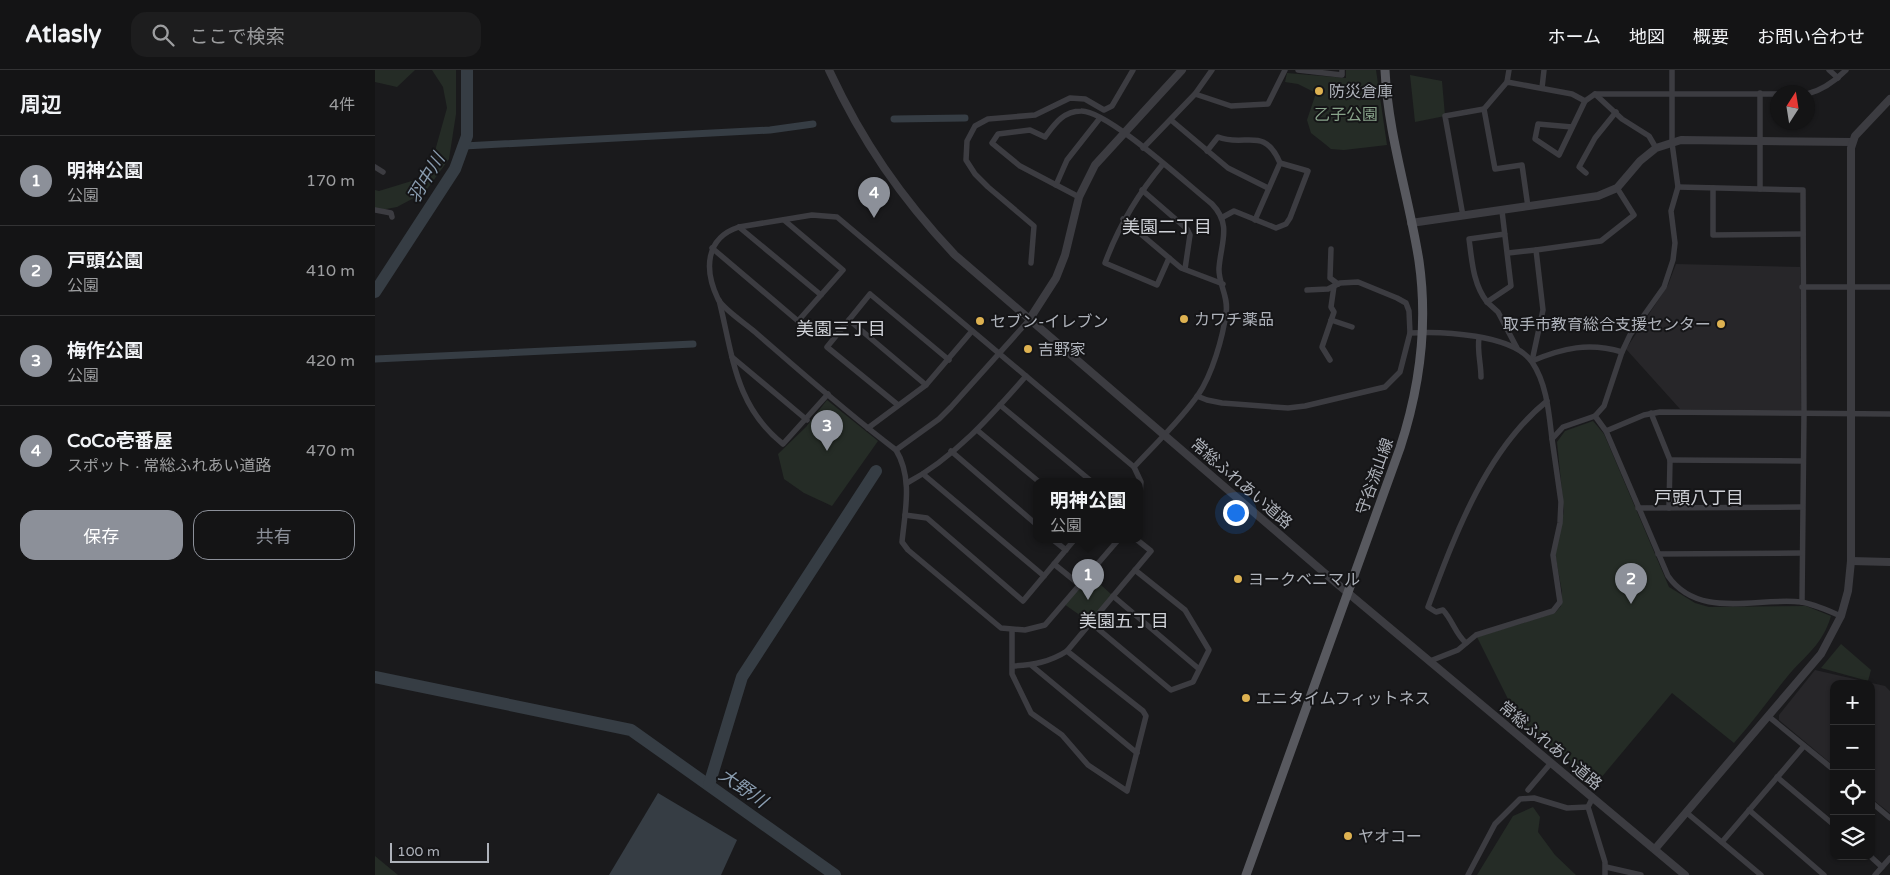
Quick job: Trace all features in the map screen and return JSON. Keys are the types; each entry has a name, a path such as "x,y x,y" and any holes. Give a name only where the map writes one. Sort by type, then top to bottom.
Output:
{"main road":[{"name":"守谷流山線","path":"1246,875 1405,432 1419,368 1422,332 1420,276 1396,148 1385,70"}],"street":[{"name":"常総ふれあい道路","path":"829,70 867,144 891,181 919,216 955,255 1348,593 1550,764 1593,797 1685,875"},
{"path":"1031,263 1035,226 975,174 965,160 967,141 975,126 988,119 1035,114 1070,98 1085,99 1104,110 1111,106 1133,70"},
{"path":"895,450 939,419 1029,320 1048,292 1061,267 1079,197 1095,165 1182,70"},
{"path":"1143,148 1195,94 1212,70"},
{"path":"1195,94 1231,106 1268,104 1285,70"},
{"path":"1297,70 1342,75 1342,70"},
{"path":"1463,216 1445,116 1484,109 1507,82 1509,70"},
{"path":"1542,88 1544,70"},
{"path":"1552,439 1563,427 1595,416 1605,406 1622,352 1630,335 1664,287 1673,260 1675,243 1671,211 1678,187 1672,143 1672,70"},
{"path":"1829,70 1839,78"},
{"path":"1815,92 1839,78 1846,70"},
{"path":"1507,82 1572,94 1585,101"},
{"path":"1760,93 1760,189"},
{"path":"1595,94 1617,112 1622,119 1649,136 1656,148"},
{"path":"1572,127 1538,124 1535,139 1559,155 1585,101 1595,94 1770,94"},
{"path":"1655,849 1821,654 1841,616 1848,591 1851,561 1850,154 1852,142 1890,99"},
{"path":"1484,109 1495,169 1522,165 1528,207"},
{"path":"1079,197 1020,166 992,143 998,134 1030,130 1045,137 1061,117 1080,111 1090,112 1125,132 1212,204 1223,217 1225,223 1219,271 1227,298 1226,313 1208,376 1197,396 1134,467"},
{"path":"1586,173 1579,167 1595,138 1617,112"},
{"path":"1056,185 1067,160 1100,118"},
{"path":"1171,120 1228,168 1268,188"},
{"path":"1207,151 1218,137 1227,141 1260,141 1274,149 1280,163 1255,220"},
{"path":"1411,223 1598,196 1617,188 1640,161 1656,148 1681,140 1852,142"},
{"path":"1223,217 1234,211 1276,228 1286,224 1291,218 1308,171 1280,163"},
{"path":"1163,164 1142,190 1123,219 1105,263 1157,285 1169,258"},
{"path":"375,167 383,172"},
{"path":"1678,187 1803,190 1804,414 1802,602"},
{"path":"1508,253 1601,241 1634,215 1617,188"},
{"path":"1713,188 1713,235 1803,234"},
{"path":"1142,190 1187,229 1190,236 1185,270"},
{"path":"375,210 391,213 392,217"},
{"path":"1487,302 1511,286 1502,211"},
{"path":"828,394 807,420 783,444 770,434 748,405 731,355 709,261 712,248 717,239 728,231 739,227 822,214 837,217 1134,467 1139,478"},
{"path":"1123,219 1185,270 1223,284"},
{"path":"712,248 798,321 843,270 784,220"},
{"path":"739,227 821,296"},
{"path":"1430,661 1458,650 1476,635 1553,611 1560,602 1553,555 1560,523 1561,502 1547,401 1531,361 1517,348 1498,312 1480,292 1475,278 1469,239 1505,234"},
{"path":"1331,249 1330,278 1336,285"},
{"path":"1531,361 1543,310 1536,250"},
{"path":"1197,396 1222,403 1288,408 1305,406 1385,387 1400,372 1409,332 1409,311 1406,303 1358,282 1336,285 1328,289 1307,290"},
{"path":"1330,360 1322,347 1334,312 1331,308 1336,285"},
{"path":"1803,286 1890,287"},
{"path":"898,405 827,347 871,294 949,360"},
{"path":"719,300 895,450 905,470 907,483 902,542 908,550 1001,628 1012,630 1031,629 1045,625 1116,543"},
{"path":"849,320 926,385"},
{"path":"1331,320 1352,327"},
{"path":"868,428 926,385 972,332"},
{"path":"1409,332 1479,338 1517,348"},
{"path":"1479,338 1477,350 1481,358 1481,377"},
{"path":"1531,361 1549,353 1582,347 1598,346 1622,352"},
{"path":"731,355 807,420"},
{"path":"907,483 923,474 977,430 1026,376"},
{"path":"1466,643 1456,634 1453,621 1443,610 1436,612 1428,606 1447,556 1490,467 1510,436 1529,415 1547,401"},
{"path":"1000,406 1087,478"},
{"path":"1606,431 1651,413 1890,414"},
{"path":"1651,413 1670,460 1669,508"},
{"path":"1595,416 1606,431 1638,508 1673,584 1685,594 1700,601 1802,602 1841,616"},
{"path":"977,430 1033,478"},
{"path":"951,451 1033,522"},
{"path":"1670,460 1803,461"},
{"path":"923,474 1044,576"},
{"path":"1638,508 1802,507"},
{"path":"905,515 927,518 1023,601 1072,543"},
{"path":"1058,543 1066,550"},
{"path":"1013,666 1031,665 1053,660 1067,651 1151,551 1141,543"},
{"path":"1659,554 1802,553"},
{"path":"1851,561 1890,562"},
{"path":"1054,564 1080,585"},
{"path":"1091,623 1171,690 1193,682 1209,650 1185,610 1135,570"},
{"path":"1113,596 1199,669"},
{"path":"1012,630 1012,674 1031,713 1062,735 1088,765 1127,791 1146,716 1143,711 1067,651"},
{"path":"1031,665 1137,753"},
{"path":"1768,716 1830,767"},
{"path":"1722,842 1804,746"},
{"path":"1528,790 1550,764"},
{"path":"1777,777 1830,822"},
{"path":"1593,797 1588,807 1605,867 1605,875"},
{"path":"1468,875 1495,824 1520,799 1534,798 1567,808 1588,807"},
{"path":"1875,805 1890,818"},
{"path":"1749,810 1824,875"},
{"path":"1687,813 1761,875"},
{"path":"1875,875 1890,858"},
{"path":"1874,860 1882,867"},
{"path":"1605,867 1641,875"}],"shaded area":[{"name":"取手市教育総合支援センター","path":"1676,264 1800,267 1801,411 1680,409 1626,349 1668,285"},
{"path":"1815,670 1859,680 1830,680 1830,763 1779,720 1779,715"},
{"path":"1875,684 1885,686 1890,691 1890,813 1875,801"},
{"path":"658,793 737,840 721,875 609,875"}],"green space":[{"path":"375,70 415,70 397,87 375,82"},
{"path":"432,70 456,70 456,114 449,159 425,192 397,207 375,211 375,190 379,191 428,176 447,108 443,87"},
{"name":"乙子公園","path":"1346,70 1376,70 1387,145 1344,150 1331,149 1311,133 1307,120 1316,93 1298,84 1285,82 1287,73 1346,78"},
{"path":"1410,75 1442,81 1445,116 1415,122"},
{"path":"827,400 878,441 832,506 804,493 784,479 778,454 806,427"},
{"path":"1593,421 1604,434 1669,587 1695,603 1709,607 1806,606 1831,616 1818,643 1787,677 1734,743 1672,693 1595,785 1517,717 1477,637 1555,613 1561,606 1562,592 1555,553 1564,511 1557,442 1565,431"},
{"path":"1089,574 1113,596 1091,623 1064,604"},
{"path":"1841,644 1871,670 1868,680 1864,680 1821,668"},
{"path":"1533,807 1540,817 1538,832 1555,855 1576,875 1477,875 1513,816"},
{"path":"375,856 398,875 375,875"}],"waterway":[{"name":"羽中川","path":"375,292 455,169 467,136 467,70"},
{"path":"894,119 965,118"},
{"path":"464,146 770,130 813,124"},
{"path":"375,359 693,344"},
{"name":"大野川","path":"709,785 742,677 876,471"},
{"name":"大野川","path":"375,677 631,730 835,875"}],"place":[{"name":"防災倉庫","path":"1319,91"},
{"name":"CoCo壱番屋","path":"874,218"},
{"name":"カワチ薬品","path":"1184,319"},
{"name":"セブン-イレブン","path":"980,321"},
{"name":"取手市教育総合支援センター","path":"1721,324"},
{"name":"吉野家","path":"1028,349"},
{"name":"梅作公園","path":"827,451"},
{"name":"ヨークベニマル","path":"1238,579"},
{"name":"明神公園","path":"1088,600"},
{"name":"戸頭公園","path":"1631,604"},
{"name":"エニタイムフィットネス","path":"1246,698"},
{"name":"ヤオコー","path":"1348,836"}],"district":[{"name":"美園二丁目","path":"1167,227"},
{"name":"美園三丁目","path":"841,329"},
{"name":"戸頭八丁目","path":"1699,498"},
{"name":"美園五丁目","path":"1124,621"}]}
